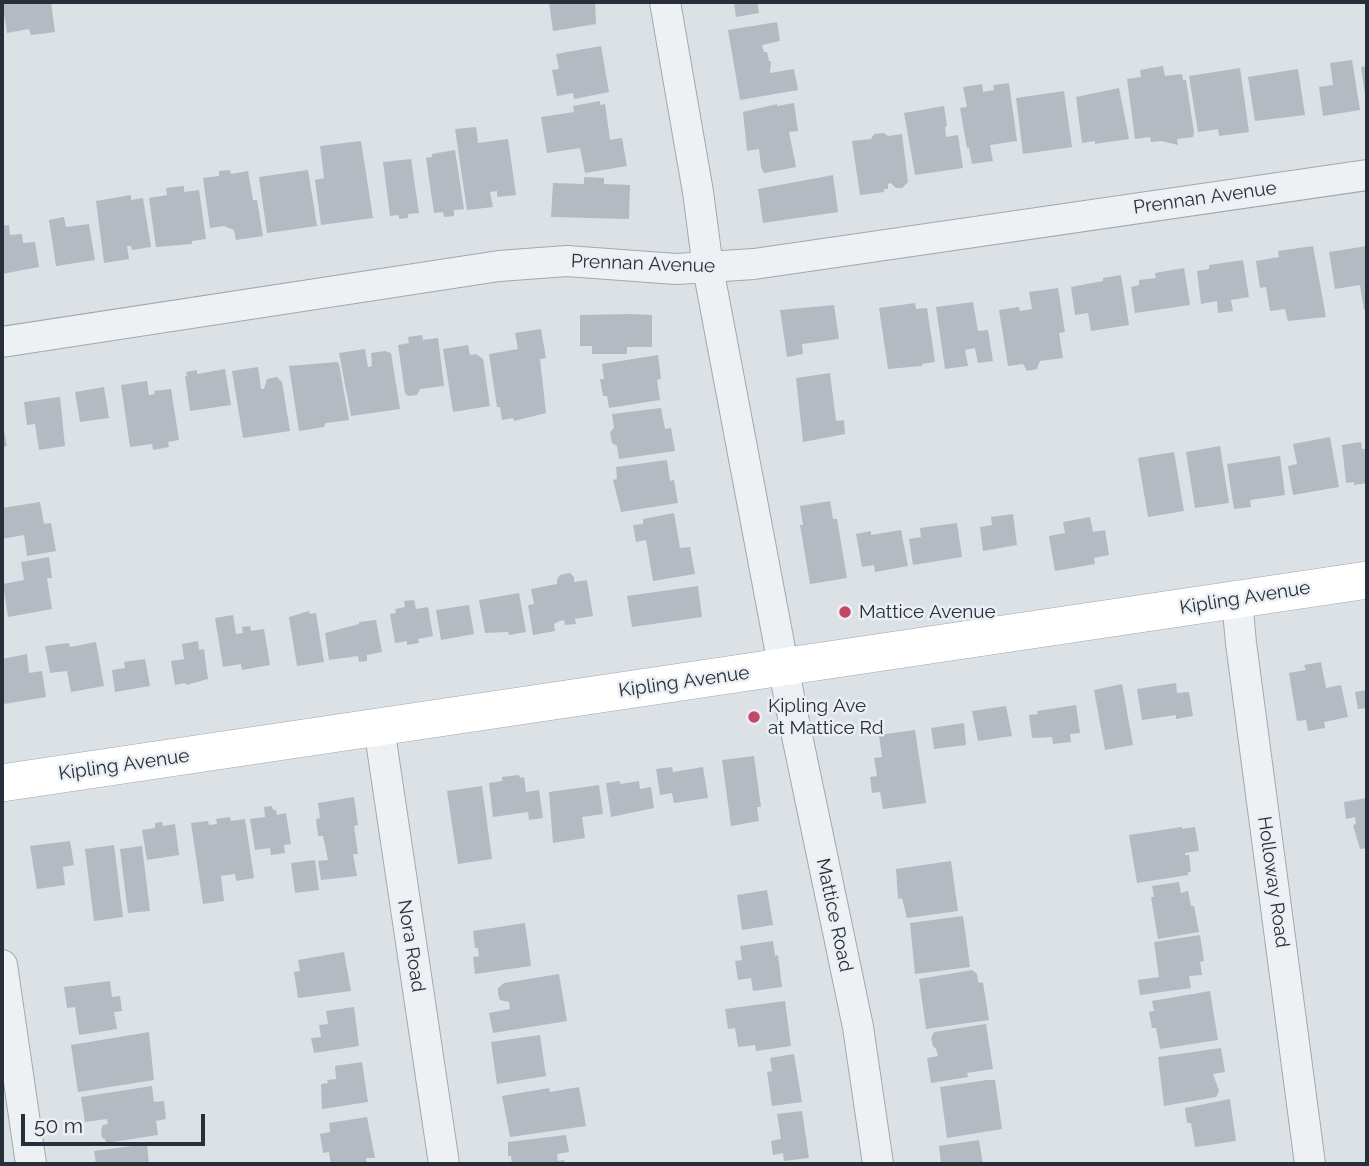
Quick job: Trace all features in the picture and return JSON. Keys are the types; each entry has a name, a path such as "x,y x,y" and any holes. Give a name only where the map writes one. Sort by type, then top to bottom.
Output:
{"main road":[{"name":"Kipling Avenue","path":"2,783 1367,580"}],"street":[{"path":"665,2 698,192 708,268 784,667"},
{"name":"Prennan Avenue","path":"2,342 499,266 567,261 676,269 754,264 1367,175"},
{"name":"Holloway Road","path":"1237,600 1310,1164"},
{"name":"Mattice Road","path":"784,667 858,1027 878,1164"},
{"name":"Nora Road","path":"379,727 444,1164"},
{"path":"2,965 31,1164"}],"building":[{"path":"2,2 51,2 55,32 31,35 29,29 7,33"},
{"path":"549,2 595,2 596,24 553,31"},
{"path":"734,2 757,2 759,13 736,17"},
{"path":"777,22 780,41 762,45 771,61 770,73 794,69 798,90 740,100 728,30"},
{"path":"601,46 609,92 574,99 573,93 557,96 552,70 559,69 556,54"},
{"path":"1352,60 1360,110 1323,116 1319,87 1333,85 1330,63"},
{"path":"1163,66 1165,76 1182,74 1183,80 1186,80 1194,132 1193,137 1177,139 1178,145 1151,142 1150,137 1135,139 1127,79 1141,77 1140,70"},
{"path":"1367,66 1367,101 1366,101 1361,67"},
{"path":"1240,68 1249,132 1219,136 1218,129 1198,132 1189,76"},
{"path":"1298,69 1305,115 1255,121 1248,77"},
{"path":"1009,83 1017,141 990,145 993,161 972,164 960,108 967,107 963,87 982,84 983,92 994,90 993,85"},
{"path":"1119,88 1129,139 1082,143 1076,97"},
{"path":"1064,91 1072,147 1023,154 1016,98"},
{"path":"600,101 600,105 605,104 610,140 622,138 627,166 585,173 580,148 547,153 541,117 574,112 573,106"},
{"path":"794,103 798,131 789,132 796,167 764,173 759,149 747,151 743,112"},
{"path":"944,106 946,137 958,135 963,168 915,175 904,113"},
{"path":"476,127 478,143 508,139 516,195 497,197 497,191 490,192 493,207 467,210 455,129"},
{"path":"884,133 888,136 902,134 908,182 902,188 896,188 891,183 884,192 860,195 852,141 871,139 874,134"},
{"path":"361,141 373,218 321,225 315,180 324,178 320,146"},
{"path":"455,150 464,209 454,210 454,216 444,217 443,212 434,213 426,158 432,157 432,154"},
{"path":"411,159 419,213 408,214 408,218 399,219 399,215 390,216 383,162"},
{"path":"230,170 231,174 248,171 253,200 257,200 263,236 236,240 234,230 224,226 210,228 203,178 219,176 219,171"},
{"path":"308,170 317,226 267,233 259,177"},
{"path":"833,175 838,212 763,223 758,189"},
{"path":"584,177 604,178 604,184 630,185 629,219 551,217 553,183 584,184"},
{"path":"184,186 184,192 199,190 206,239 192,241 192,244 156,247 149,198 167,195 166,188"},
{"path":"131,195 131,200 143,198 151,247 132,250 131,246 127,246 129,259 104,263 96,201"},
{"path":"64,217 66,227 89,224 95,260 56,266 49,220"},
{"path":"9,225 10,235 22,234 23,243 35,242 39,267 2,274 2,226"},
{"path":"1313,246 1326,317 1288,321 1285,309 1270,311 1266,287 1260,288 1256,261 1279,257 1278,251"},
{"path":"1367,246 1367,309 1364,310 1360,285 1335,289 1329,252"},
{"path":"1243,260 1249,297 1231,300 1233,311 1218,313 1217,301 1201,304 1197,271 1209,269 1209,265"},
{"path":"1184,268 1190,305 1135,313 1131,287 1139,285 1139,280 1156,278 1155,273"},
{"path":"1121,275 1129,325 1091,331 1088,313 1075,315 1071,287"},
{"path":"1058,288 1065,332 1059,333 1063,358 1040,361 1037,369 1027,371 1023,364 1008,366 999,310 1019,307 1020,311 1032,309 1029,292"},
{"path":"973,302 978,331 988,330 993,361 978,363 975,348 965,350 968,366 945,369 936,307"},
{"path":"915,303 916,309 927,308 935,362 888,369 879,308"},
{"path":"834,305 839,339 802,344 803,354 787,357 780,310"},
{"path":"580,315 652,315 652,347 627,347 627,354 592,354 592,346 580,346"},
{"path":"541,329 546,358 540,359 546,413 514,421 513,418 502,420 500,407 497,407 489,354 518,349 515,333"},
{"path":"422,335 423,340 438,338 444,386 420,389 417,395 408,396 405,393 398,345 409,343 408,337"},
{"path":"468,345 470,355 476,354 483,359 490,406 453,412 443,349"},
{"path":"365,349 368,367 372,366 371,353 391,353 400,409 351,416 339,353"},
{"path":"658,355 661,379 657,380 660,400 609,408 607,396 603,396 600,379 604,379 602,364"},
{"path":"337,362 349,420 299,431 289,366"},
{"path":"258,367 261,389 264,389 267,379 277,377 282,382 290,431 243,438 232,371"},
{"path":"225,369 231,405 190,411 186,372 197,370 197,374"},
{"path":"830,373 836,421 844,420 845,434 803,442 796,378"},
{"path":"147,381 149,395 155,394 154,391 171,389 179,440 168,442 169,447 153,450 152,444 130,447 121,385"},
{"path":"104,387 109,418 80,422 75,392"},
{"path":"60,397 65,446 39,450 35,424 27,425 24,402"},
{"path":"661,408 665,429 671,428 675,451 619,459 617,446 612,443 610,432 614,428 612,414"},
{"path":"2,422 7,446 2,447"},
{"path":"1330,437 1339,487 1293,495 1288,466 1297,464 1293,444"},
{"path":"1361,442 1362,449 1367,449 1367,483 1346,483 1342,445"},
{"path":"1220,446 1229,503 1195,508 1186,452"},
{"path":"1174,452 1184,511 1148,517 1138,458"},
{"path":"1280,456 1285,495 1250,500 1251,507 1234,509 1227,464"},
{"path":"667,460 670,481 674,480 678,503 621,512 613,480 617,479 616,467"},
{"path":"830,501 833,519 837,519 847,578 810,584 800,525 803,525 800,506"},
{"path":"40,502 44,524 51,523 56,551 27,556 24,535 2,539 2,508"},
{"path":"674,513 680,548 690,547 695,574 653,581 646,540 636,542 633,525 643,524 643,519"},
{"path":"1013,514 1017,545 983,551 980,527 992,525 991,517"},
{"path":"1090,517 1093,532 1105,530 1109,555 1094,558 1095,564 1055,571 1049,536 1065,533 1063,522"},
{"path":"957,523 962,557 913,565 909,539 921,537 920,528"},
{"path":"901,530 908,566 875,572 874,565 862,567 856,534 871,531 871,535"},
{"path":"49,557 52,578 47,578 52,609 8,617 3,584 24,580 21,562"},
{"path":"570,573 574,582 587,580 593,616 575,619 576,624 565,625 564,620 560,621 554,624 555,631 533,635 528,605 534,604 531,589 557,584 560,575"},
{"path":"698,586 702,617 632,627 627,596"},
{"path":"519,593 526,632 509,635 508,632 485,633 479,600"},
{"path":"414,600 416,609 428,607 433,636 418,639 419,643 395,643 390,614 396,613 395,609 405,607 404,601"},
{"path":"469,605 474,634 441,640 436,610"},
{"path":"309,611 310,614 316,613 324,662 297,666 289,617"},
{"path":"233,615 236,634 243,633 242,627 250,626 251,631 264,629 270,665 242,670 241,664 223,667 215,618"},
{"path":"376,620 382,652 367,655 367,661 359,662 358,656 329,660 325,633 359,622"},
{"path":"198,641 199,650 204,649 208,679 175,685 171,661 184,659 182,644"},
{"path":"96,642 104,686 71,692 67,671 50,673 45,646 69,643 70,647"},
{"path":"27,654 29,673 42,671 46,697 4,704 2,659"},
{"path":"145,659 150,686 115,692 112,670 125,668 124,662"},
{"path":"1321,662 1326,688 1341,685 1348,717 1324,722 1325,728 1308,731 1306,720 1297,721 1289,673 1306,670 1304,665"},
{"path":"1176,683 1177,693 1189,692 1193,716 1176,719 1176,715 1142,720 1137,689"},
{"path":"1122,684 1133,745 1105,750 1094,690"},
{"path":"1367,690 1367,708 1358,709 1355,692"},
{"path":"1076,705 1080,733 1070,734 1071,742 1053,744 1052,737 1032,738 1029,715 1038,714 1037,711"},
{"path":"1006,706 1012,736 978,741 972,711"},
{"path":"964,723 966,745 934,749 931,728"},
{"path":"915,730 926,803 883,809 880,792 872,793 870,777 877,776 874,758 882,757 879,735"},
{"path":"754,756 761,807 757,807 759,821 731,826 722,760"},
{"path":"672,767 673,772 703,767 708,798 674,803 672,793 660,795 656,769"},
{"path":"519,775 520,778 524,777 526,792 539,790 543,818 529,820 528,812 493,817 489,783 502,781 502,777"},
{"path":"620,781 620,784 639,781 640,789 651,787 654,808 611,817 606,783"},
{"path":"599,785 603,814 582,817 585,838 553,843 549,792"},
{"path":"482,786 492,859 458,864 447,791"},
{"path":"354,797 358,854 353,854 357,876 321,880 318,861 328,860 323,836 318,836 318,803"},
{"path":"1367,798 1367,848 1360,849 1353,825 1356,824 1355,817 1346,819 1344,802"},
{"path":"272,806 277,815 286,813 291,844 284,845 285,853 271,855 270,848 255,850 250,819 265,817 264,807"},
{"path":"230,817 231,821 245,819 254,878 236,881 235,874 221,876 224,901 203,904 191,823 208,821 209,825 217,824 216,819"},
{"path":"162,822 163,826 175,824 179,855 147,860 142,830 155,828 155,823"},
{"path":"1195,827 1199,851 1185,853 1189,855 1191,872 1188,872 1188,875 1137,883 1129,835"},
{"path":"70,841 74,865 63,867 65,885 37,889 30,846"},
{"path":"114,845 123,917 94,921 85,849"},
{"path":"142,846 150,911 128,913 120,849"},
{"path":"315,860 319,890 295,893 291,863"},
{"path":"951,861 958,911 907,918 902,898 898,899 896,869"},
{"path":"1179,882 1181,893 1188,891 1191,906 1194,906 1199,932 1158,939 1151,897 1154,897 1152,886"},
{"path":"767,890 773,925 742,930 737,895"},
{"path":"963,916 970,967 915,974 910,923"},
{"path":"525,923 531,966 475,974 473,957 479,956 473,931"},
{"path":"1200,935 1204,961 1200,962 1202,975 1189,976 1191,988 1140,995 1138,980 1159,977 1154,942"},
{"path":"773,941 775,956 778,955 782,987 753,991 751,978 738,980 735,961 742,960 740,946"},
{"path":"344,952 351,991 298,998 294,972 300,971 298,960"},
{"path":"972,970 977,974 978,982 983,983 989,1020 926,1029 919,979"},
{"path":"559,974 567,1021 493,1033 489,1013 510,1009 509,1002 500,1000 498,988 504,983"},
{"path":"110,981 112,997 120,996 122,1011 114,1012 117,1029 79,1035 75,1007 67,1008 64,987"},
{"path":"1210,991 1218,1040 1160,1049 1156,1028 1152,1028 1149,1012 1154,1011 1152,1001"},
{"path":"785,1001 791,1046 756,1051 755,1045 738,1047 735,1028 728,1029 725,1009"},
{"path":"354,1007 359,1046 314,1053 311,1038 321,1037 319,1025 328,1024 326,1011"},
{"path":"986,1024 993,1069 967,1073 968,1077 931,1083 927,1058 938,1056 931,1038 934,1032"},
{"path":"149,1032 154,1080 78,1092 71,1045"},
{"path":"540,1035 546,1076 497,1084 491,1042"},
{"path":"1221,1048 1225,1072 1213,1074 1219,1091 1216,1097 1164,1106 1158,1057"},
{"path":"794,1054 802,1102 772,1106 767,1072 772,1071 770,1058"},
{"path":"362,1062 368,1102 322,1109 321,1084 336,1079 335,1066"},
{"path":"995,1080 1002,1129 947,1138 940,1087"},
{"path":"152,1086 154,1102 164,1101 166,1119 156,1121 158,1135 106,1143 101,1130 103,1125 108,1124 107,1119 85,1122 81,1097"},
{"path":"579,1087 586,1126 510,1137 502,1096 549,1088 550,1092"},
{"path":"1230,1099 1236,1141 1195,1147 1185,1108"},
{"path":"802,1111 809,1158 784,1161 783,1153 773,1155 771,1141 781,1139 777,1114"},
{"path":"367,1117 375,1158 366,1158 367,1164 331,1164 329,1152 323,1153 320,1134 330,1132 329,1123"},
{"path":"566,1135 569,1152 557,1154 558,1161 564,1160 565,1164 512,1164 511,1156 508,1156 508,1142"},
{"path":"979,1140 983,1164 941,1164 939,1146"},
{"path":"147,1144 149,1164 96,1164 94,1151"}],"place":[{"name":"Mattice Avenue","path":"845,612"},
{"name":"Kipling Ave at Mattice Rd","path":"754,717"}]}
